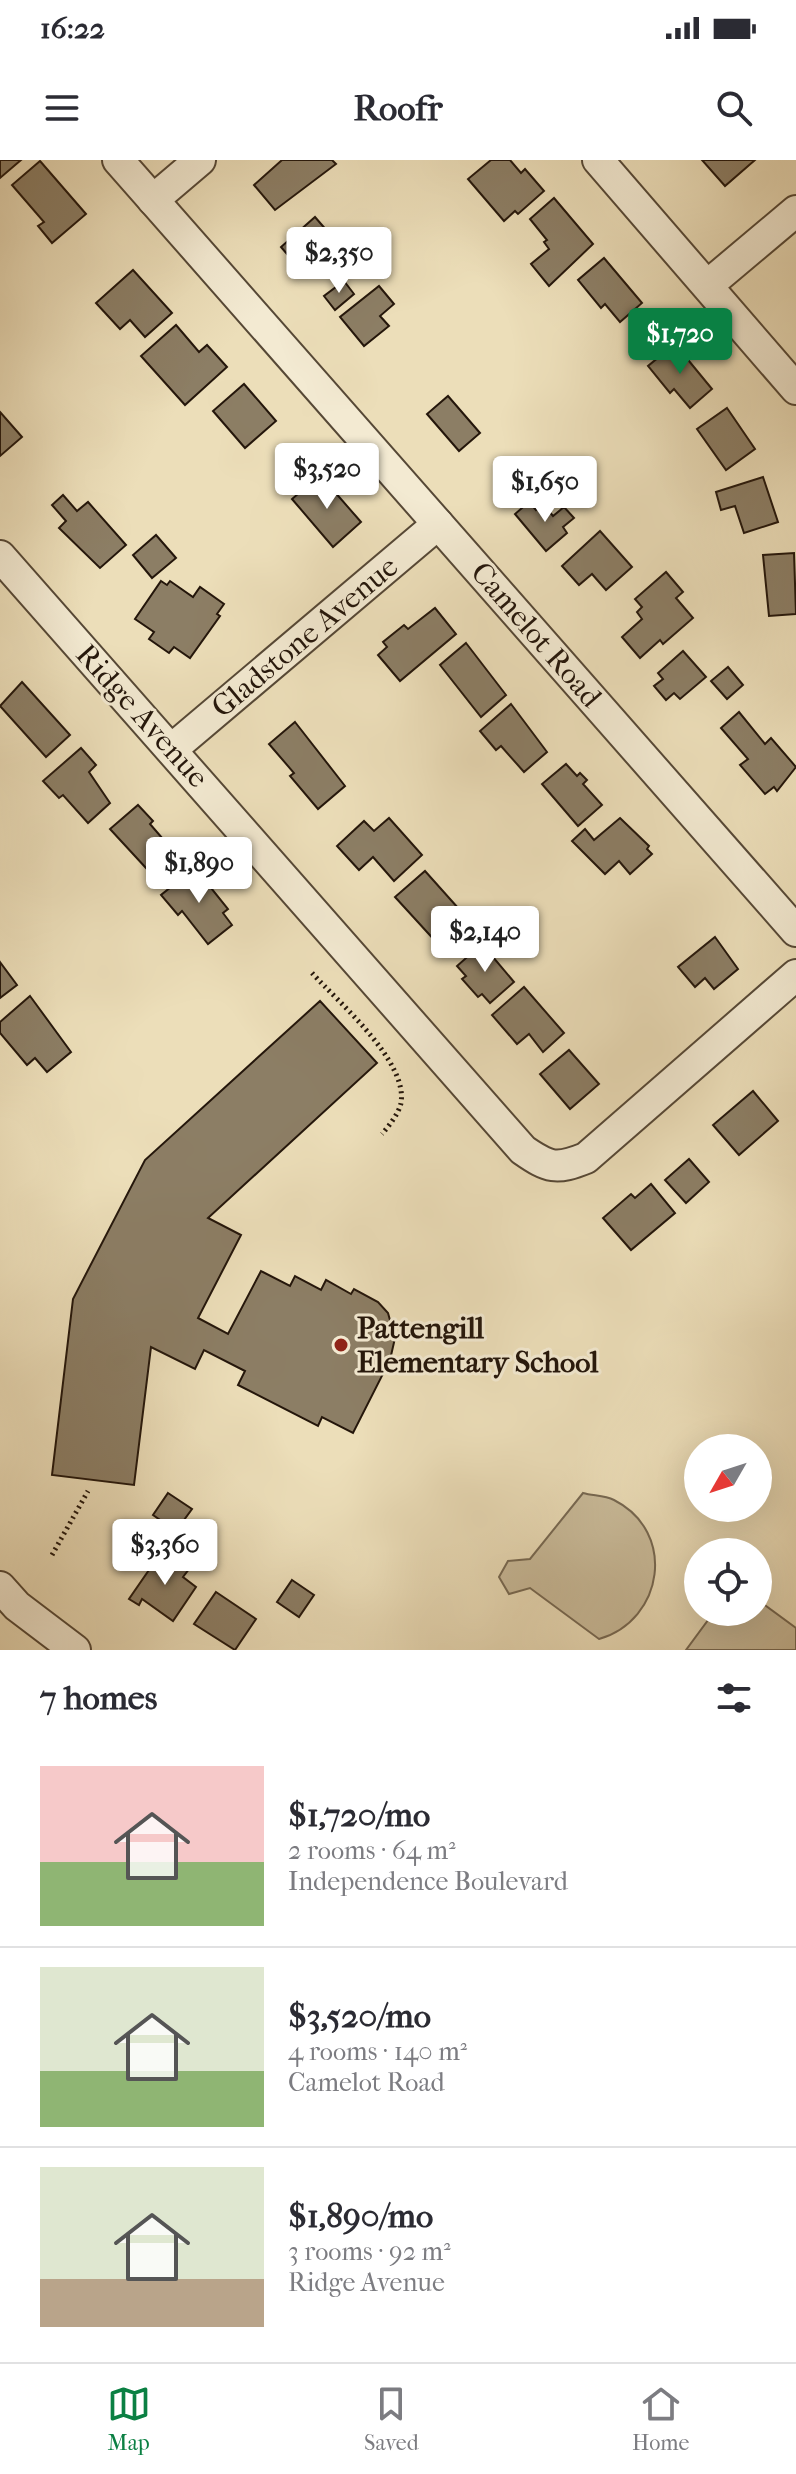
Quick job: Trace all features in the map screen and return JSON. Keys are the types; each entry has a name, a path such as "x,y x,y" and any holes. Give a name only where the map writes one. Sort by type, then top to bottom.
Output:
{"street":[{"name":"Camelot Road","path":"118,160 796,931"},
{"path":"153,200 200,160"},
{"path":"598,160 796,389"},
{"path":"708,285 796,211"},
{"name":"Gladstone Avenue","path":"172,749 438,524"},
{"name":"Ridge Avenue","path":"0,556 523,1150 545,1165 565,1166 586,1158 796,975"},
{"path":"0,1587 17,1606 75,1650"}],"path":[{"path":"312,973 385,1053 401,1082 401,1105 382,1134"},
{"path":"52,1555 88,1491"}],"shaded area":[{"path":"583,1493 610,1498 634,1514 647,1533 654,1553 654,1574 649,1595 638,1614 621,1629 599,1639 530,1588 509,1594 499,1577 508,1561 530,1559"},
{"path":"772,1610 796,1628 796,1650 686,1650 704,1626 772,1626"}],"building":[{"path":"0,160 21,160 0,178"},
{"path":"282,160 332,160 336,164 275,210 254,185"},
{"path":"491,160 510,160 521,173 525,169 544,191 518,214 515,211 504,221 468,179"},
{"path":"702,160 755,160 725,186"},
{"path":"40,161 86,214 52,243 38,226 44,222 12,185"},
{"path":"554,198 593,244 549,286 531,264 549,249 544,242 547,240 530,219"},
{"path":"315,217 334,239 322,249 331,259 315,272 306,262 299,268 281,247"},
{"path":"604,258 642,303 620,322 605,304 601,308 578,280"},
{"path":"133,270 172,313 145,337 130,320 120,329 96,303"},
{"path":"344,281 354,294 335,310 324,296"},
{"path":"379,286 394,304 380,316 389,326 364,346 340,317"},
{"path":"176,325 199,352 207,345 227,367 185,405 141,356"},
{"path":"675,344 712,389 690,408 674,389 670,393 648,366"},
{"path":"244,384 276,421 245,448 213,411"},
{"path":"448,396 480,433 459,451 427,414"},
{"path":"727,408 755,449 726,470 697,429"},
{"path":"0,412 22,437 0,456"},
{"path":"320,475 361,522 333,547 292,499"},
{"path":"763,477 778,522 744,533 735,506 721,510 716,492"},
{"path":"63,495 77,511 88,502 126,545 100,568 59,528 66,521 52,505"},
{"path":"529,502 536,510 543,504 553,516 564,507 574,518 563,527 567,533 546,551 515,514"},
{"path":"600,531 632,567 606,590 592,574 579,585 562,566"},
{"path":"156,535 176,558 152,578 133,555"},
{"path":"794,553 796,614 769,616 763,555"},
{"path":"666,572 683,592 676,598 693,618 663,644 660,640 640,658 622,637 642,619 637,612 642,607 635,599"},
{"path":"161,581 167,585 170,581 193,597 200,587 224,604 217,614 220,616 190,658 174,647 169,653 149,639 154,632 135,619"},
{"path":"435,608 456,634 400,681 378,655 387,647 383,642 404,625 408,629"},
{"path":"466,643 506,695 481,717 440,665"},
{"path":"683,651 706,677 680,699 674,693 666,700 654,686 663,679 658,673"},
{"path":"728,667 743,685 727,699 711,681"},
{"path":"22,682 70,735 46,757 0,706"},
{"path":"511,704 547,752 524,772 501,746 496,750 480,731"},
{"path":"739,712 765,744 771,738 796,767 777,791 774,787 765,794 740,765 748,759 721,728"},
{"path":"295,722 345,786 318,809 290,776 294,773 269,744"},
{"path":"81,748 96,765 89,772 110,803 88,823 63,795 59,798 43,781"},
{"path":"566,764 577,776 580,773 587,780 583,784 602,805 578,826 542,784"},
{"path":"138,805 181,860 158,881 110,829"},
{"path":"389,818 422,855 394,881 373,857 359,870 337,846 364,821 374,831"},
{"path":"620,818 649,846 647,849 652,854 630,874 619,861 605,874 572,841 585,829 594,840"},
{"path":"195,868 228,909 223,913 232,925 208,944 182,911 178,915 161,895"},
{"path":"425,871 467,918 438,944 395,897"},
{"path":"715,937 738,969 714,989 705,978 695,987 678,967"},
{"path":"482,944 514,982 490,1003 482,994 478,997 462,979 466,976 457,966"},
{"path":"0,962 17,985 0,998"},
{"path":"524,987 564,1033 543,1052 529,1034 517,1044 492,1015"},
{"path":"30,996 71,1052 47,1072 35,1058 27,1065 0,1033 0,1022"},
{"path":"320,1001 377,1063 208,1218 241,1235 198,1318 228,1334 261,1271 290,1286 295,1276 321,1290 326,1280 351,1294 354,1289 378,1302 388,1313 395,1338 390,1360 353,1433 322,1417 318,1426 238,1385 245,1371 204,1350 195,1369 151,1347 134,1485 52,1475 73,1299 145,1160"},
{"path":"569,1050 599,1084 570,1109 540,1074"},
{"path":"753,1091 778,1121 739,1155 713,1125"},
{"path":"689,1159 709,1182 686,1203 665,1180"},
{"path":"651,1184 675,1213 631,1250 603,1218 631,1194 635,1198"},
{"path":"168,1493 192,1509 176,1531 153,1515"},
{"path":"160,1554 189,1569 183,1577 196,1587 173,1621 142,1599 139,1605 129,1599"},
{"path":"292,1580 314,1595 299,1617 277,1602"},
{"path":"216,1592 256,1619 235,1650 194,1624"}],"place":[{"name":"Pattengill Elementary School","path":"341,1345"}]}
